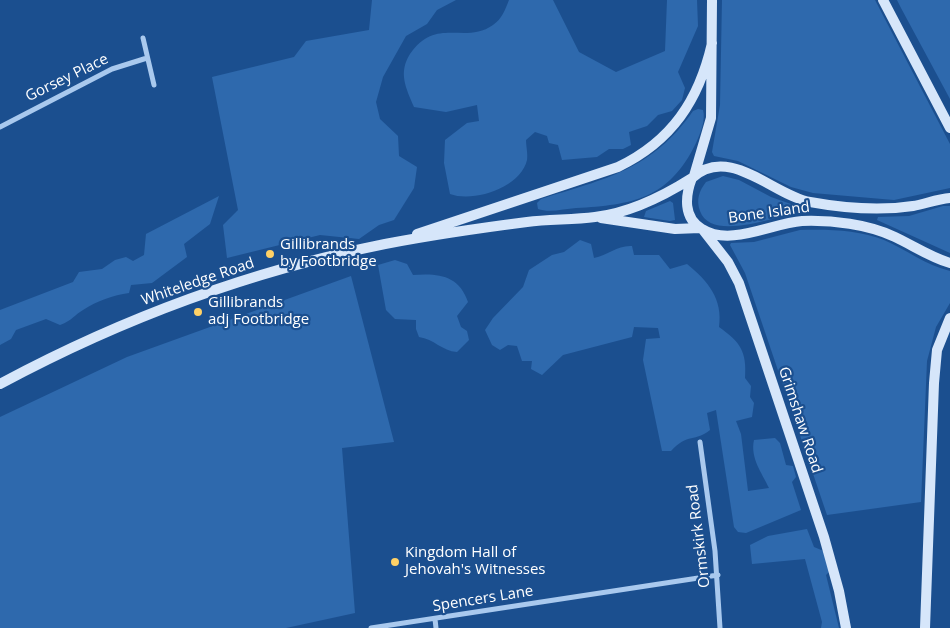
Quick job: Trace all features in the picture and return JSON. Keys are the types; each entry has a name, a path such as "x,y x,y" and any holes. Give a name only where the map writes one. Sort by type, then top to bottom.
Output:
{"main road":[{"path":"702,229 693,221 686,202 711,118 712,0"},
{"path":"883,0 950,128"},
{"path":"388,244 599,173 634,159 657,142 691,102 705,71 712,43"},
{"name":"Bone Island","path":"693,177 706,169 731,167 793,197 810,202 856,207 890,208 950,198"},
{"name":"Whiteledge Road","path":"0,384 103,333 173,304 252,278 336,254 388,244 499,225 595,217 630,210 665,195 693,177"},
{"name":"Whiteledge Road","path":"595,217 675,229 702,229"},
{"name":"Bone Island","path":"702,229 718,234 735,235 801,222 852,225 876,229 950,263"},
{"name":"Grimshaw Road","path":"702,229 728,262 739,283 824,537 839,591 846,628"},
{"path":"925,628 934,383 938,350 944,329 950,318"}],"street":[{"path":"143,38 154,85"},
{"name":"Gorsey Place","path":"0,127 112,69 148,58"},
{"name":"Ormskirk Road","path":"700,442 718,575 720,628"},
{"name":"Spencers Lane","path":"371,628 718,575"},
{"path":"435,619 436,628"}],"shaded area":[{"path":"372,0 456,0 437,10 427,24 406,36 383,77 376,102 380,119 398,136 399,156 417,167 414,188 394,220 379,225 359,239 320,235 227,258 223,225 238,210 212,77 294,57 306,41 369,30"},
{"path":"509,0 553,0 579,52 616,72 665,51 667,0 697,0 698,26 678,72 685,88 682,100 672,111 658,115 647,126 629,132 631,145 623,149 609,149 597,157 562,160 558,145 549,143 547,136 535,132 526,140 527,160 523,170 516,178 506,185 483,194 460,196 450,194 444,163 445,140 467,123 479,121 477,105 446,112 414,107 404,80 406,61 420,43 430,36 440,33 472,33 493,25 505,11"},
{"path":"722,0 875,0 950,144 950,188 894,200 813,193 791,187 738,161 714,156 712,152 720,105"},
{"path":"897,0 950,0 950,99 901,8"},
{"path":"703,110 704,118 696,143 674,176 661,187 631,201 615,204 552,211 538,209 537,203 541,199 606,178 626,170 644,159 661,147 693,111"},
{"path":"723,176 739,180 771,197 805,209 805,213 732,226 718,225 707,221 699,207 698,199 700,192 706,182"},
{"path":"219,196 210,224 184,244 187,257 152,283 131,285 129,293 99,301 60,325 46,319 16,330 11,339 0,345 0,310 73,282 79,272 102,269 115,260 126,257 133,261 144,255 146,234"},
{"path":"670,201 673,203 675,220 644,217 646,211"},
{"path":"943,206 950,206 950,253 877,220 878,217 909,216"},
{"path":"800,230 843,231 864,234 884,240 932,265 950,271 950,303 936,327 927,361 921,502 827,515 745,273 730,245 731,243 754,242"},
{"path":"580,240 591,244 594,258 622,247 632,246 634,255 659,255 670,269 687,264 707,284 719,308 719,327 741,348 745,361 745,378 751,386 750,397 754,403 752,417 736,421 741,434 748,491 769,488 755,459 754,440 775,438 780,443 786,465 793,466 796,477 792,482 801,510 746,533 738,532 734,527 716,410 707,413 710,430 705,434 682,442 671,451 662,451 643,360 646,339 660,338 658,328 634,327 632,337 563,355 542,375 531,369 532,361 522,361 517,346 508,345 500,350 492,345 485,330 493,318 523,287 529,270 552,255 564,252"},
{"path":"395,260 407,264 413,275 439,276 453,281 464,293 468,302 457,316 461,327 467,331 469,340 457,352 447,350 419,337 416,329 416,320 395,319 386,310 378,265"},
{"path":"351,276 394,442 342,448 355,613 286,628 0,628 0,417 127,357"},
{"path":"807,529 814,547 826,552 831,570 826,575 839,628 821,628 822,622 805,559 752,564 750,545 768,536"}],"place":[{"name":"Gillibrands by Footbridge","path":"270,254"},
{"name":"Gillibrands adj Footbridge","path":"198,312"},
{"name":"Kingdom Hall of Jehovah's Witnesses","path":"395,562"}]}
